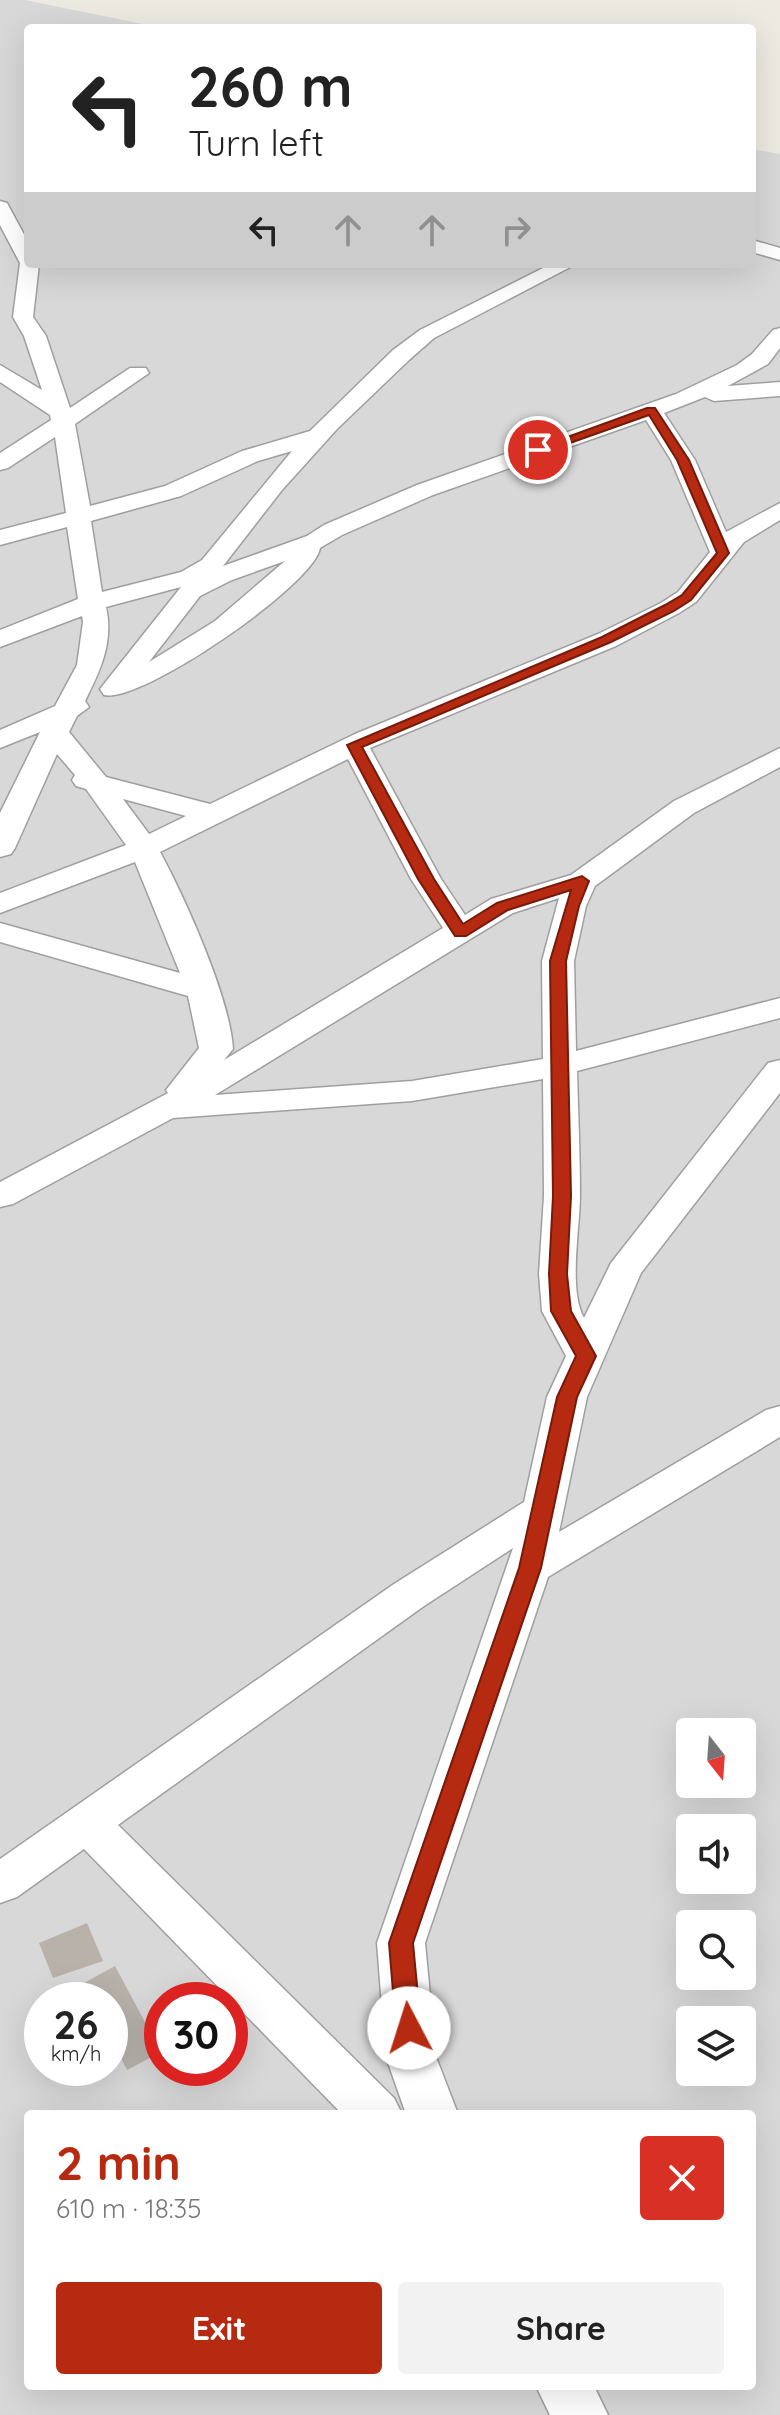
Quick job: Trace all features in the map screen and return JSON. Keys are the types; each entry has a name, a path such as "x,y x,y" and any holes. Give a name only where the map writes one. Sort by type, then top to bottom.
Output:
{"street":[{"path":"0,207 24,254"},
{"path":"756,247 780,254"},
{"path":"0,848 36,768 90,665 95,646 96,622 60,416 35,336 23,317 27,268"},
{"path":"114,689 274,485 401,355 427,334 558,268"},
{"path":"191,591 223,575 316,541 333,530 425,490 684,399 745,370 760,359 780,334"},
{"path":"0,372 60,416"},
{"path":"0,463 60,416 138,373"},
{"path":"684,399 728,392 780,389"},
{"path":"651,410 683,460 723,553"},
{"path":"0,538 173,491 261,453 320,435"},
{"path":"261,453 274,485"},
{"path":"0,904 142,849 354,745 607,640 687,597 735,537 780,510"},
{"path":"8,730 59,729 114,689 199,644 293,569 316,541"},
{"path":"0,639 92,603 190,577 212,565"},
{"path":"59,729 142,849 181,934 216,1030 216,1049 200,1072 165,1108"},
{"path":"354,745 426,879 461,932"},
{"path":"0,1196 165,1108 502,906 582,881 684,807 780,756"},
{"path":"36,768 212,814"},
{"path":"582,881 571,906 558,961 562,1196 558,1274 561,1311 586,1356"},
{"path":"0,932 202,990"},
{"path":"165,1108 429,1089 561,1064 780,1008"},
{"path":"431,2110 411,2057 401,1943 530,1568 567,1397 624,1271 780,1070"},
{"path":"530,1568 780,1419"},
{"path":"0,1884 409,1595 543,1509"},
{"path":"87,1823 372,2110"},
{"path":"566,2390 580,2415"}],"shaded area":[{"path":"0,0 25,0 142,24 24,24 24,268 756,268 756,150 780,154 780,2415 0,2415"}],"building":[{"path":"87,1923 103,1961 53,1978 39,1943"},
{"path":"115,1966 124,1982 86,1982"},
{"path":"128,1990 144,2020 144,2061 128,2069"}],"route":[{"path":"409,2028 401,1943 530,1568 567,1397 586,1356 561,1311 558,1274 562,1196 558,961 571,906 582,881 502,906 461,932 426,879 354,745 607,640 670,608 687,597 723,553 683,460 651,410 538,450"}]}
